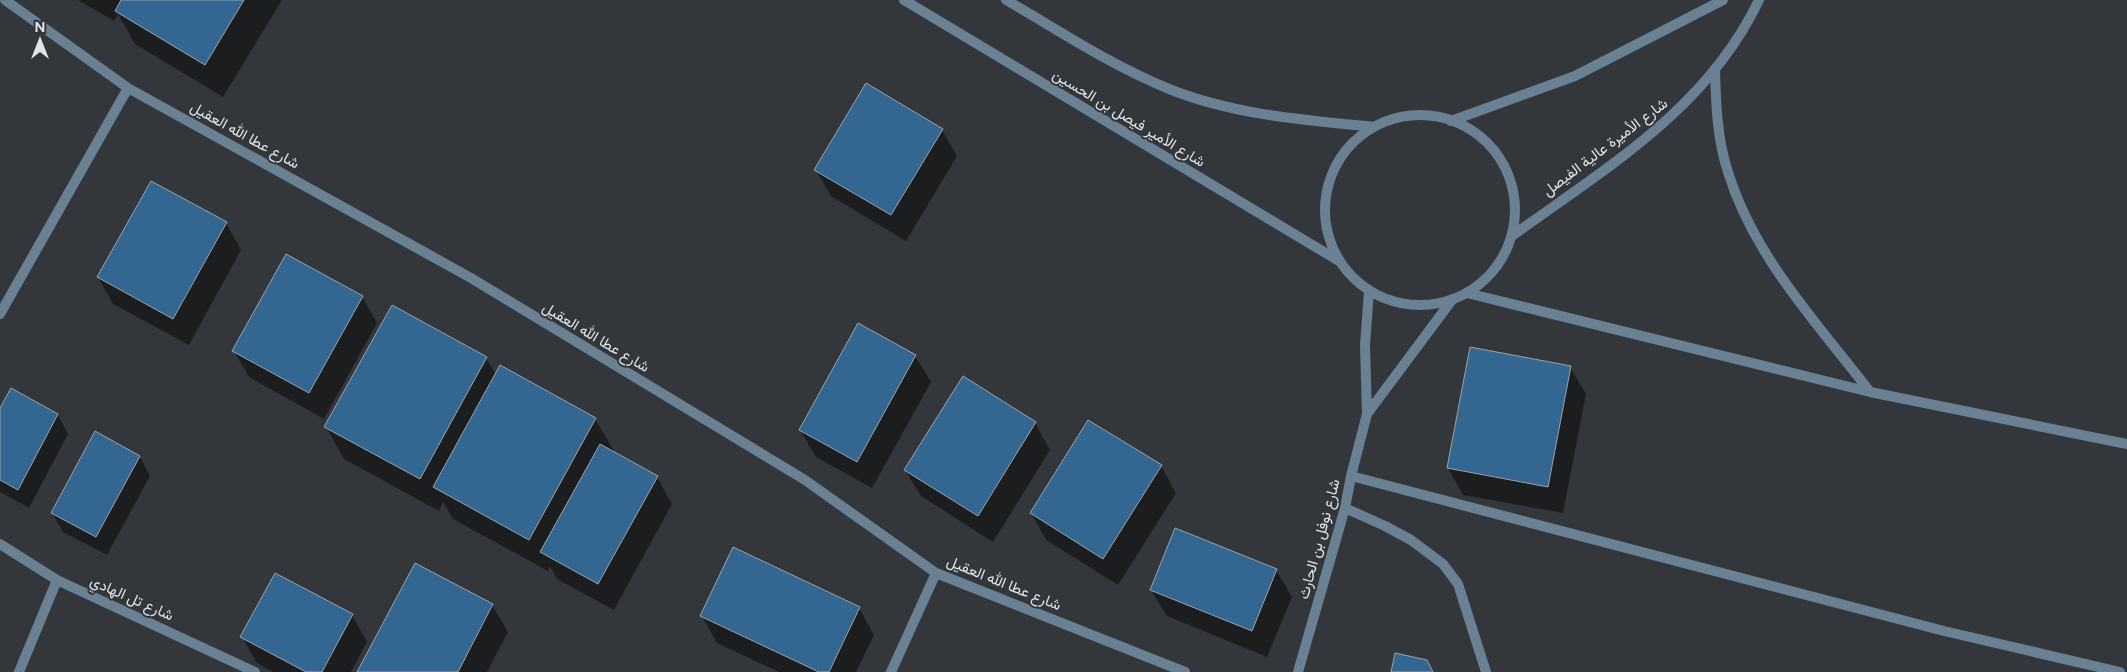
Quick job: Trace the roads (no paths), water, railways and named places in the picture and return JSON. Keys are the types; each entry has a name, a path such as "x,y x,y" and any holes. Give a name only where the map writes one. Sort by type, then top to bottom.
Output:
{"street":[{"name":"شارع عطا الله العقيل","path":"5,0 128,88 471,278 805,480 936,572 1185,672"},
{"name":"شارع الأمير فيصل بن الحسين","path":"904,0 1339,261"},
{"path":"1006,0 1120,65 1170,89 1227,106 1288,118 1374,127"},
{"path":"1451,120 1575,76 1722,0"},
{"name":"شارع الأميرة عالية الفيصل","path":"1512,236 1654,133 1686,103 1715,70 1745,26 1758,0"},
{"path":"1715,70 1717,122 1727,171 1746,220 1771,263 1870,392"},
{"path":"0,314 128,88"},
{"path":"1425,115 1451,120 1470,129 1486,142 1499,157 1506,169 1514,195 1515,215 1512,236 1506,253 1496,269 1467,293 1452,300 1431,305 1410,305 1388,300 1369,291 1352,277 1339,261 1328,237 1324,212 1327,186 1337,163 1353,142 1374,127 1399,118 1425,115"},
{"name":"شارع نوفل بن الحارث","path":"1298,672 1345,508 1367,414 1365,346 1369,291"},
{"path":"1467,293 1870,392 2127,444"},
{"name":"شارع نوفل بن الحارث","path":"1367,414 1452,300"},
{"path":"1351,476 1944,631 2120,672"},
{"path":"1345,508 1411,540 1443,564 1458,584 1486,672"},
{"name":"شارع تل الهادي","path":"0,544 57,580 255,672"},
{"path":"891,672 936,572"},
{"path":"19,672 57,580"}]}
